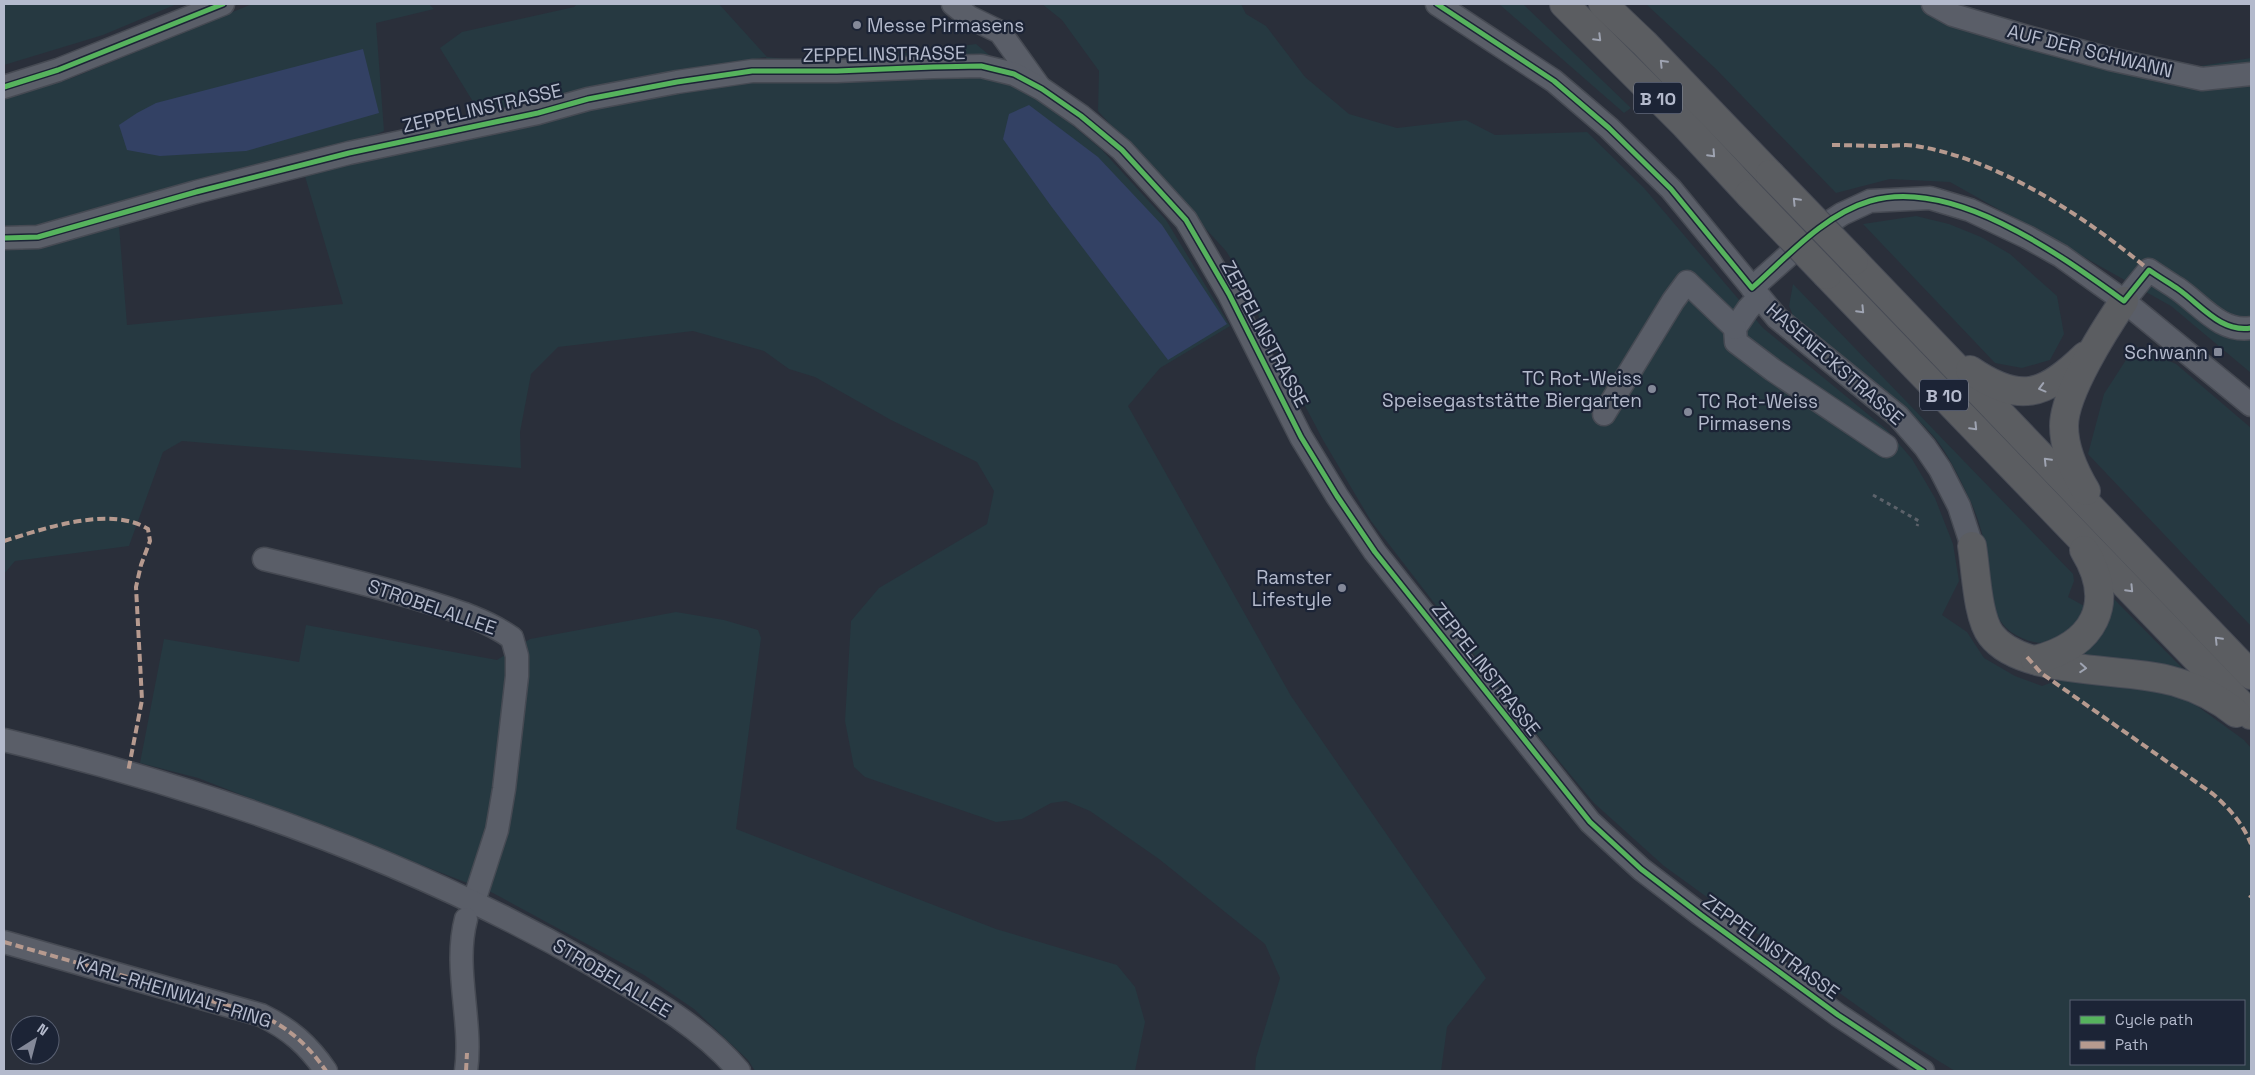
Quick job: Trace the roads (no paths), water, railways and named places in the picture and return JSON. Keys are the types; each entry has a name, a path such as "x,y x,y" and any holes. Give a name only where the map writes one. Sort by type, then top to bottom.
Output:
{"highway":[{"name":"B 10","path":"1564,4 1685,125 1749,194 2251,715"},
{"name":"B 10","path":"1602,4 1644,43 2251,675"},
{"path":"2105,521 2078,478 2070,459 2064,423 2070,401 2093,348 2124,302"},
{"path":"1936,346 1997,386 2026,391 2047,387 2066,375 2093,348"},
{"path":"2035,660 2056,654 2074,644 2094,620 2098,607 2100,589 2094,568 2085,551 2060,516"},
{"path":"1972,546 1980,604 1990,634 2002,646 2035,660 2071,667 2118,671 2176,682 2199,691 2227,706 2251,724"}],"street":[{"path":"4,86 58,70 223,4"},
{"path":"953,4 969,18 1000,32 1042,89"},
{"name":"HASENECKSTRASSE","path":"1437,4 1554,81 1609,128 1671,189 1777,318 1794,334 1878,398 1911,430 1930,455 1950,487 1959,506 1972,546"},
{"name":"AUF DER SCHWANN","path":"1933,4 1953,14 2015,34 2128,63 2202,79 2251,74"},
{"name":"ZEPPELINSTRASSE","path":"4,238 38,237 196,192 349,153 538,113 588,99 677,82 752,71 837,71 981,66 1014,74 1042,89 1080,116 1122,150 1186,220 1229,294 1302,437 1336,496 1376,552 1590,822 1641,869 1702,915 1838,1015 1922,1071"},
{"name":"HASENECKSTRASSE","path":"1755,293 1816,230 1842,214 1870,201 1930,198 1970,210 2027,237 2061,256 2124,302 2251,405"},
{"path":"2124,302 2149,270 2179,290 2212,318 2241,330 2251,328"},
{"path":"1604,414 1672,301 1686,282 1735,328"},
{"path":"1755,293 1748,309 1735,328 1736,342 1773,370 1886,446"},
{"name":"STROBELALLEE","path":"264,559 382,588 436,605 491,624 512,638 517,656 517,676 504,789 497,830 470,910"},
{"name":"STROBELALLEE","path":"4,740 86,760 210,796 300,828 470,910 533,931 647,996 717,1046 739,1071"},
{"path":"467,1062 462,959 463,932 470,910"},
{"name":"KARL-RHEINWALT-RING","path":"4,942 261,1015 282,1025 297,1037 313,1052 326,1071"}],"water":[{"path":"363,49 379,113 246,151 160,156 127,150 119,125 156,103"},
{"path":"1029,105 1098,157 1162,225 1227,324 1168,360 1051,206 1003,139 1009,114"}],"place":[{"name":"Messe Pirmasens","path":"857,25"},
{"name":"Schwann","path":"2218,352"},
{"name":"TC Rot-Weiss Speisegaststätte Biergarten","path":"1652,389"},
{"name":"TC Rot-Weiss Pirmasens","path":"1688,412"},
{"name":"Ramster Lifestyle","path":"1342,588"}]}
